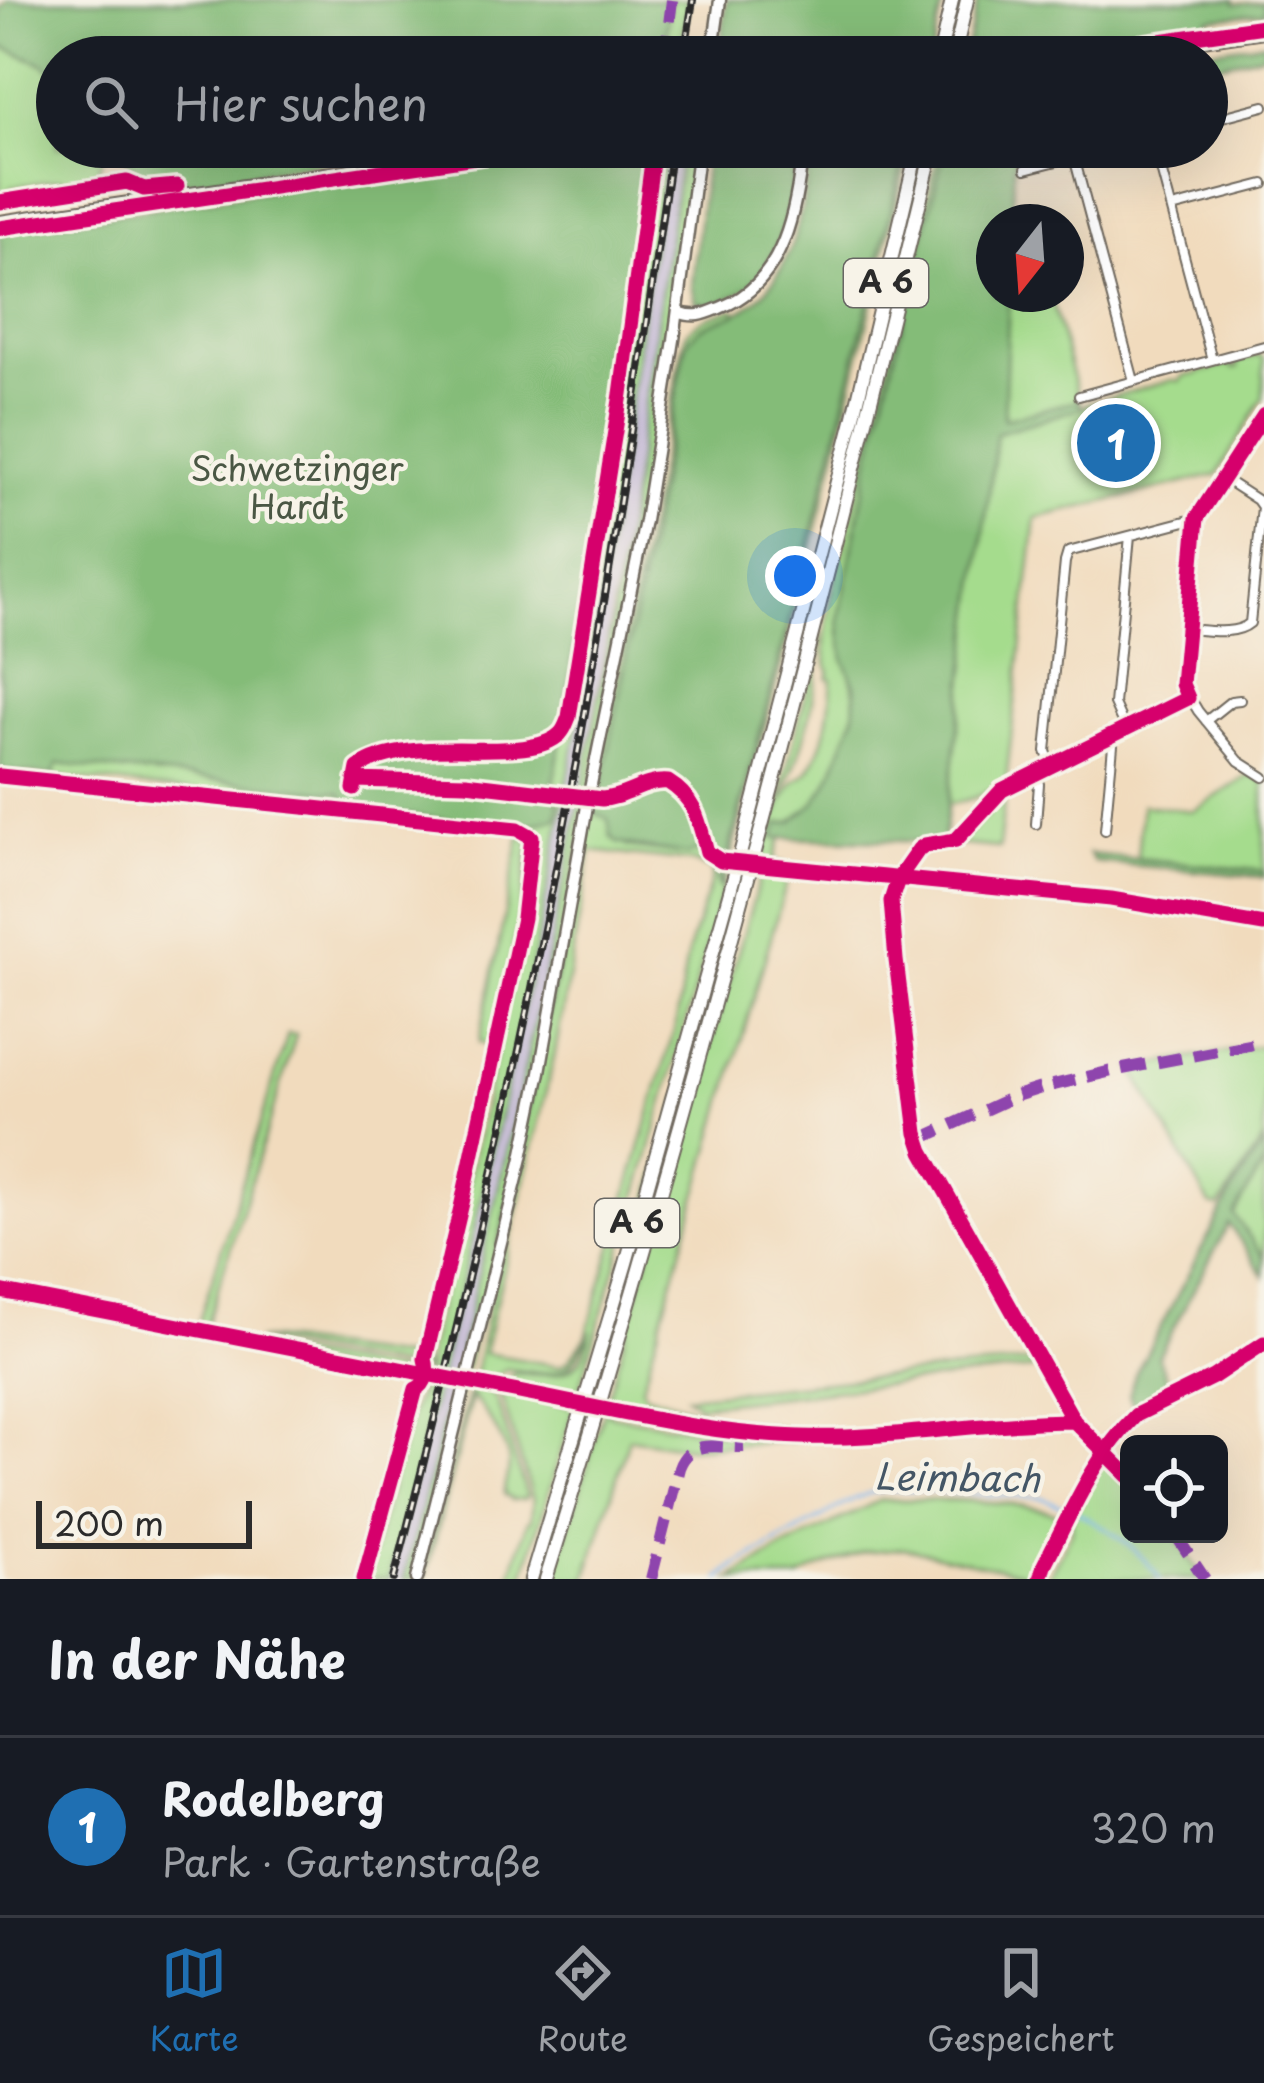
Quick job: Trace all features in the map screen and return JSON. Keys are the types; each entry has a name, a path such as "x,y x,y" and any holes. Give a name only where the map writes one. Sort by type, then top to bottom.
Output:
{"highway":[{"path":"944,36 952,0"},
{"path":"959,36 967,0"},
{"name":"A 6","path":"546,1579 651,1227 745,864 913,168"},
{"name":"A 6","path":"530,1579 826,585 928,168"}],"main road":[{"path":"715,36 720,0"},
{"path":"417,1579 532,1111 590,789 641,542 696,168"},
{"path":"674,340 695,318 753,290 775,262 800,168"},
{"path":"679,308 715,310"},
{"path":"679,308 695,318"}],"street":[{"path":"1228,38 1264,33"},
{"path":"1228,115 1264,106"},
{"path":"0,220 352,168"},
{"path":"1025,169 1029,168"},
{"path":"1077,168 1134,381"},
{"path":"1161,168 1212,359"},
{"path":"1172,208 1264,184"},
{"path":"1079,397 1264,346"},
{"path":"1264,415 1197,518 1182,684 1239,761 1264,777"},
{"path":"1186,629 1239,630 1250,623 1262,506 1222,478"},
{"path":"1051,766 1046,751 1068,552 1197,518"},
{"path":"1125,728 1114,704 1130,536"},
{"path":"956,840 1002,790 1188,698"},
{"path":"1206,721 1231,701 1240,700"},
{"path":"1105,830 1114,734"},
{"path":"1035,773 1039,784 1036,824"}],"shaded area":[{"path":"664,168 679,168 648,389 543,987 469,1321 404,1579 389,1579 501,1111 564,803"}],"green space":[{"path":"8,0 670,0 666,36 36,36 36,61 0,46 0,9"},
{"path":"670,0 688,0 683,36 666,36"},
{"path":"727,0 944,0 936,36 722,36"},
{"path":"978,0 1264,2 1264,13 1209,19 1201,32 1176,36 970,36"},
{"path":"1264,42 1264,54 1228,62 1228,47"},
{"path":"0,46 36,61 36,168 99,168 93,187 61,179 12,187 0,194"},
{"path":"132,168 289,168 155,188 146,187"},
{"name":"Schwetzinger Hardt","path":"413,168 647,168 552,796 559,803 557,818 506,826 360,810 347,805 340,793 58,764 52,776 0,770 0,232"},
{"path":"647,168 664,168 579,720 526,996 389,1579 365,1579 410,1416 427,1380 428,1354 524,920 534,839 526,830 505,826 523,827 557,817 559,803 552,797"},
{"path":"679,168 692,168 647,488 532,1092 414,1579 404,1579 539,1003 578,810 647,396"},
{"path":"705,168 795,168 782,231 763,271 749,286 710,304 696,302 692,285"},
{"path":"808,168 901,168 719,889 715,867 697,851 687,855 617,843 608,819 591,811 593,801 599,801 686,345 695,332 739,312 773,281 794,239"},
{"path":"901,168 905,168 832,470 726,861"},
{"path":"935,168 940,168 840,611 841,639 854,691 853,718 822,793 775,838 781,838 774,860 791,867 764,865 779,809 814,761 826,727 832,679 828,678 826,648 831,601"},
{"path":"940,168 1014,168 1013,204 976,204 976,312 1008,312 1004,419 1079,400 1081,408 997,433 943,842 774,838 778,824 792,822 815,802 830,778 854,717 856,688 844,660 839,619 870,458"},
{"path":"733,309 739,312 700,328 686,345 600,796 594,796 685,336 699,322"},
{"path":"1008,312 1055,312 1079,400 1003,420"},
{"path":"1260,355 1264,359 1263,398 1217,475 1036,518 1006,782 948,805 997,432 1182,377 1231,364 1238,367 1237,361"},
{"path":"822,632 809,720 778,802"},
{"path":"58,764 340,793 347,805 52,776"},
{"path":"1250,775 1264,782 1264,871 1137,858 1142,805 1193,811"},
{"path":"1005,795 999,848 957,844"},
{"path":"591,811 609,819 611,836 628,847 687,855 696,851 715,867 719,885 725,863 729,866 523,1579 510,1579 531,1521 533,1499 501,1396 507,1393 572,1407 573,1399 509,1386 506,1380 515,1373 555,1374 575,1366 590,1330 575,1359 567,1367 549,1372 506,1369 489,1381 477,1382 476,1387 489,1390 496,1398 527,1496 512,1500 504,1494 509,1469 505,1447 472,1396 425,1579 421,1579 475,1372","holes":["591,851 693,862 712,870 712,879 688,951 676,1024 586,1337 559,1366 484,1353 555,1053"]},
{"path":"521,832 529,846 520,917 493,1046 479,1042"},
{"path":"1089,854 1264,871 1264,877 1094,862"},
{"path":"763,867 790,871 642,1387 646,1394 722,1417 797,1433 717,1428 611,1406 608,1414 791,1441 689,1447 629,1438 586,1579 554,1579"},
{"path":"288,1034 296,1035 206,1327 198,1325"},
{"path":"1264,1045 1264,1138 1219,1207 1210,1205 1132,1068"},
{"path":"679,1096 683,1097 541,1579 536,1579"},
{"path":"1264,1143 1264,1163 1234,1215 1264,1257 1264,1276 1229,1224 1158,1357 1173,1393 1135,1410 1129,1395 1135,1375 1234,1188"},
{"path":"1264,1163 1264,1257 1234,1215"},
{"path":"256,1340 415,1359 423,1362 425,1371"},
{"path":"264,1347 423,1376 419,1383 401,1382 272,1354"},
{"path":"1031,1362 1034,1369 699,1405 687,1396"},
{"path":"1109,1459 1120,1471 1120,1543 1180,1543 1203,1579 1047,1579 1072,1532 1072,1516 1095,1467"},
{"path":"880,1500 1002,1503 1066,1517 1037,1576 905,1548 864,1552 798,1579 731,1579"}],"waterway":[{"name":"Leimbach","path":"720,1579 737,1565 870,1493 1042,1498 1069,1508"},
{"name":"Leimbach","path":"1074,1510 1122,1539 1160,1579"}],"railway":[{"path":"687,36 693,0"},
{"path":"394,1579 451,1353 551,897 604,602 669,168"}],"marked path":[{"path":"668,36 672,0"},
{"path":"919,1140 1041,1088 1264,1042"},
{"path":"651,1579 684,1459 697,1448 744,1447"},
{"path":"1181,1543 1205,1579"}],"cycle path":[{"path":"1195,36 1264,26"},
{"path":"0,228 401,168"},
{"path":"354,789 358,768 381,757 437,749 522,748 544,743 565,726 621,394 651,168"},
{"path":"0,202 127,182 144,189 177,186"},
{"path":"1120,1467 1074,1421 923,1151 917,1133 891,901 898,879 919,849 956,840 1002,790 1188,698 1182,684 1197,518 1264,415"},
{"path":"0,776 518,829 532,837 523,918 425,1359 426,1376 416,1389 364,1579"},
{"path":"355,780 466,783 602,799 668,782 691,804 707,852 721,861 1111,899 1264,925"},
{"path":"0,1291 726,1431 835,1437 1074,1421"},
{"path":"1040,1579 1084,1486 1136,1415 1213,1377 1264,1343"}],"place":[{"name":"Rodelberg","path":"1116,443"}]}
